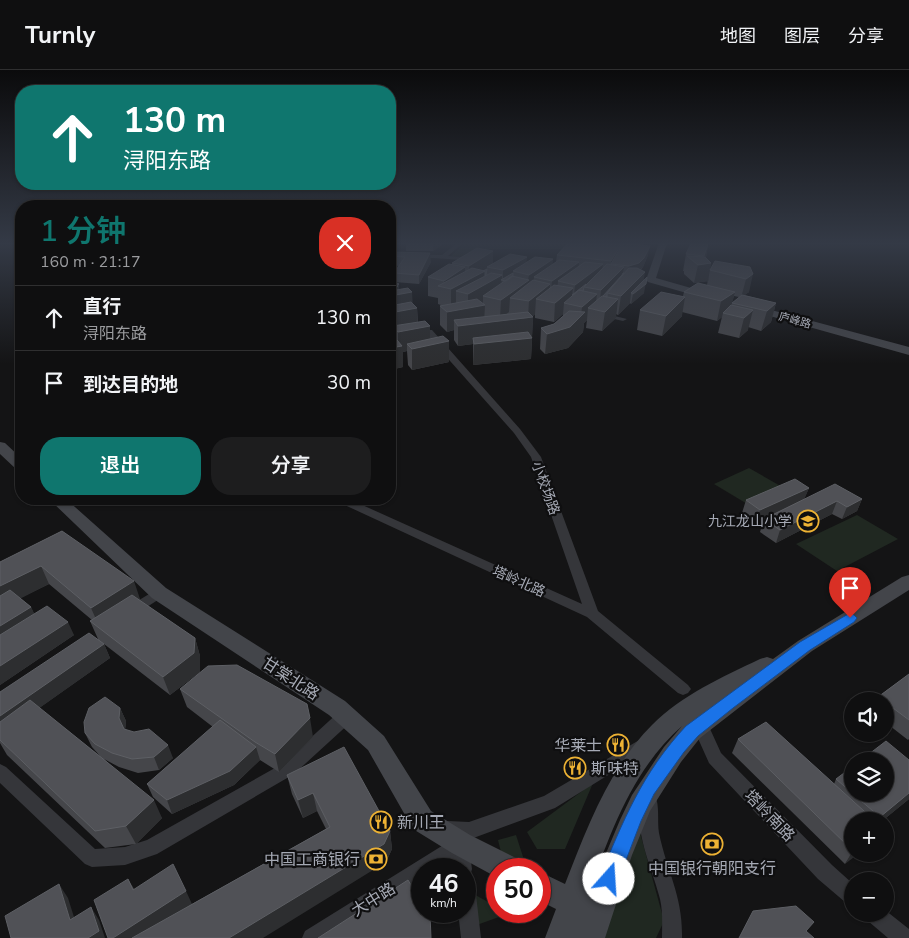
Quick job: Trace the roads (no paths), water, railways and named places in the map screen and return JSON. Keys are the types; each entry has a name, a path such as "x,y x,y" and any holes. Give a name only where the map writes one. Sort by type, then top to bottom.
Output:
{"main road":[{"path":"663,284 718,298"},
{"name":"庐峰路","path":"738,304 909,351"},
{"path":"0,446 15,460"},
{"name":"甘棠北路","path":"64,505 159,593 337,708 376,743 422,820 462,856 486,863"},
{"path":"594,927 614,861 633,818 657,775 678,746 700,725 805,646 909,581"},
{"path":"560,938 593,844 610,808 632,768 655,737 685,710 710,693 805,646"},
{"path":"551,892 572,902 594,927"}],"street":[{"path":"594,312 623,319"},
{"name":"小校场路","path":"396,338 429,332 517,431 536,457 592,614"},
{"name":"塔岭北路","path":"353,505 592,614 683,689"},
{"path":"119,619 159,593"},
{"path":"0,772 92,858 125,856 151,848 288,769 346,716"},
{"name":"塔岭南路","path":"700,725 715,758 825,872 844,888"},
{"path":"422,820 450,831 469,831 489,825 549,802 655,737"},
{"path":"657,775 650,798 648,814 650,832 672,904 672,938"},
{"name":"大中路","path":"312,938 462,856"},
{"path":"885,922 904,938"},
{"path":"469,923 471,938"}],"place":[{"name":"九江龙山小学","path":"808,521"},
{"name":"华莱士","path":"618,745"},
{"name":"斯味特","path":"575,768"},
{"name":"新川王","path":"381,822"},
{"name":"中国银行朝阳支行","path":"712,844"},
{"name":"中国工商银行","path":"376,859"}]}
